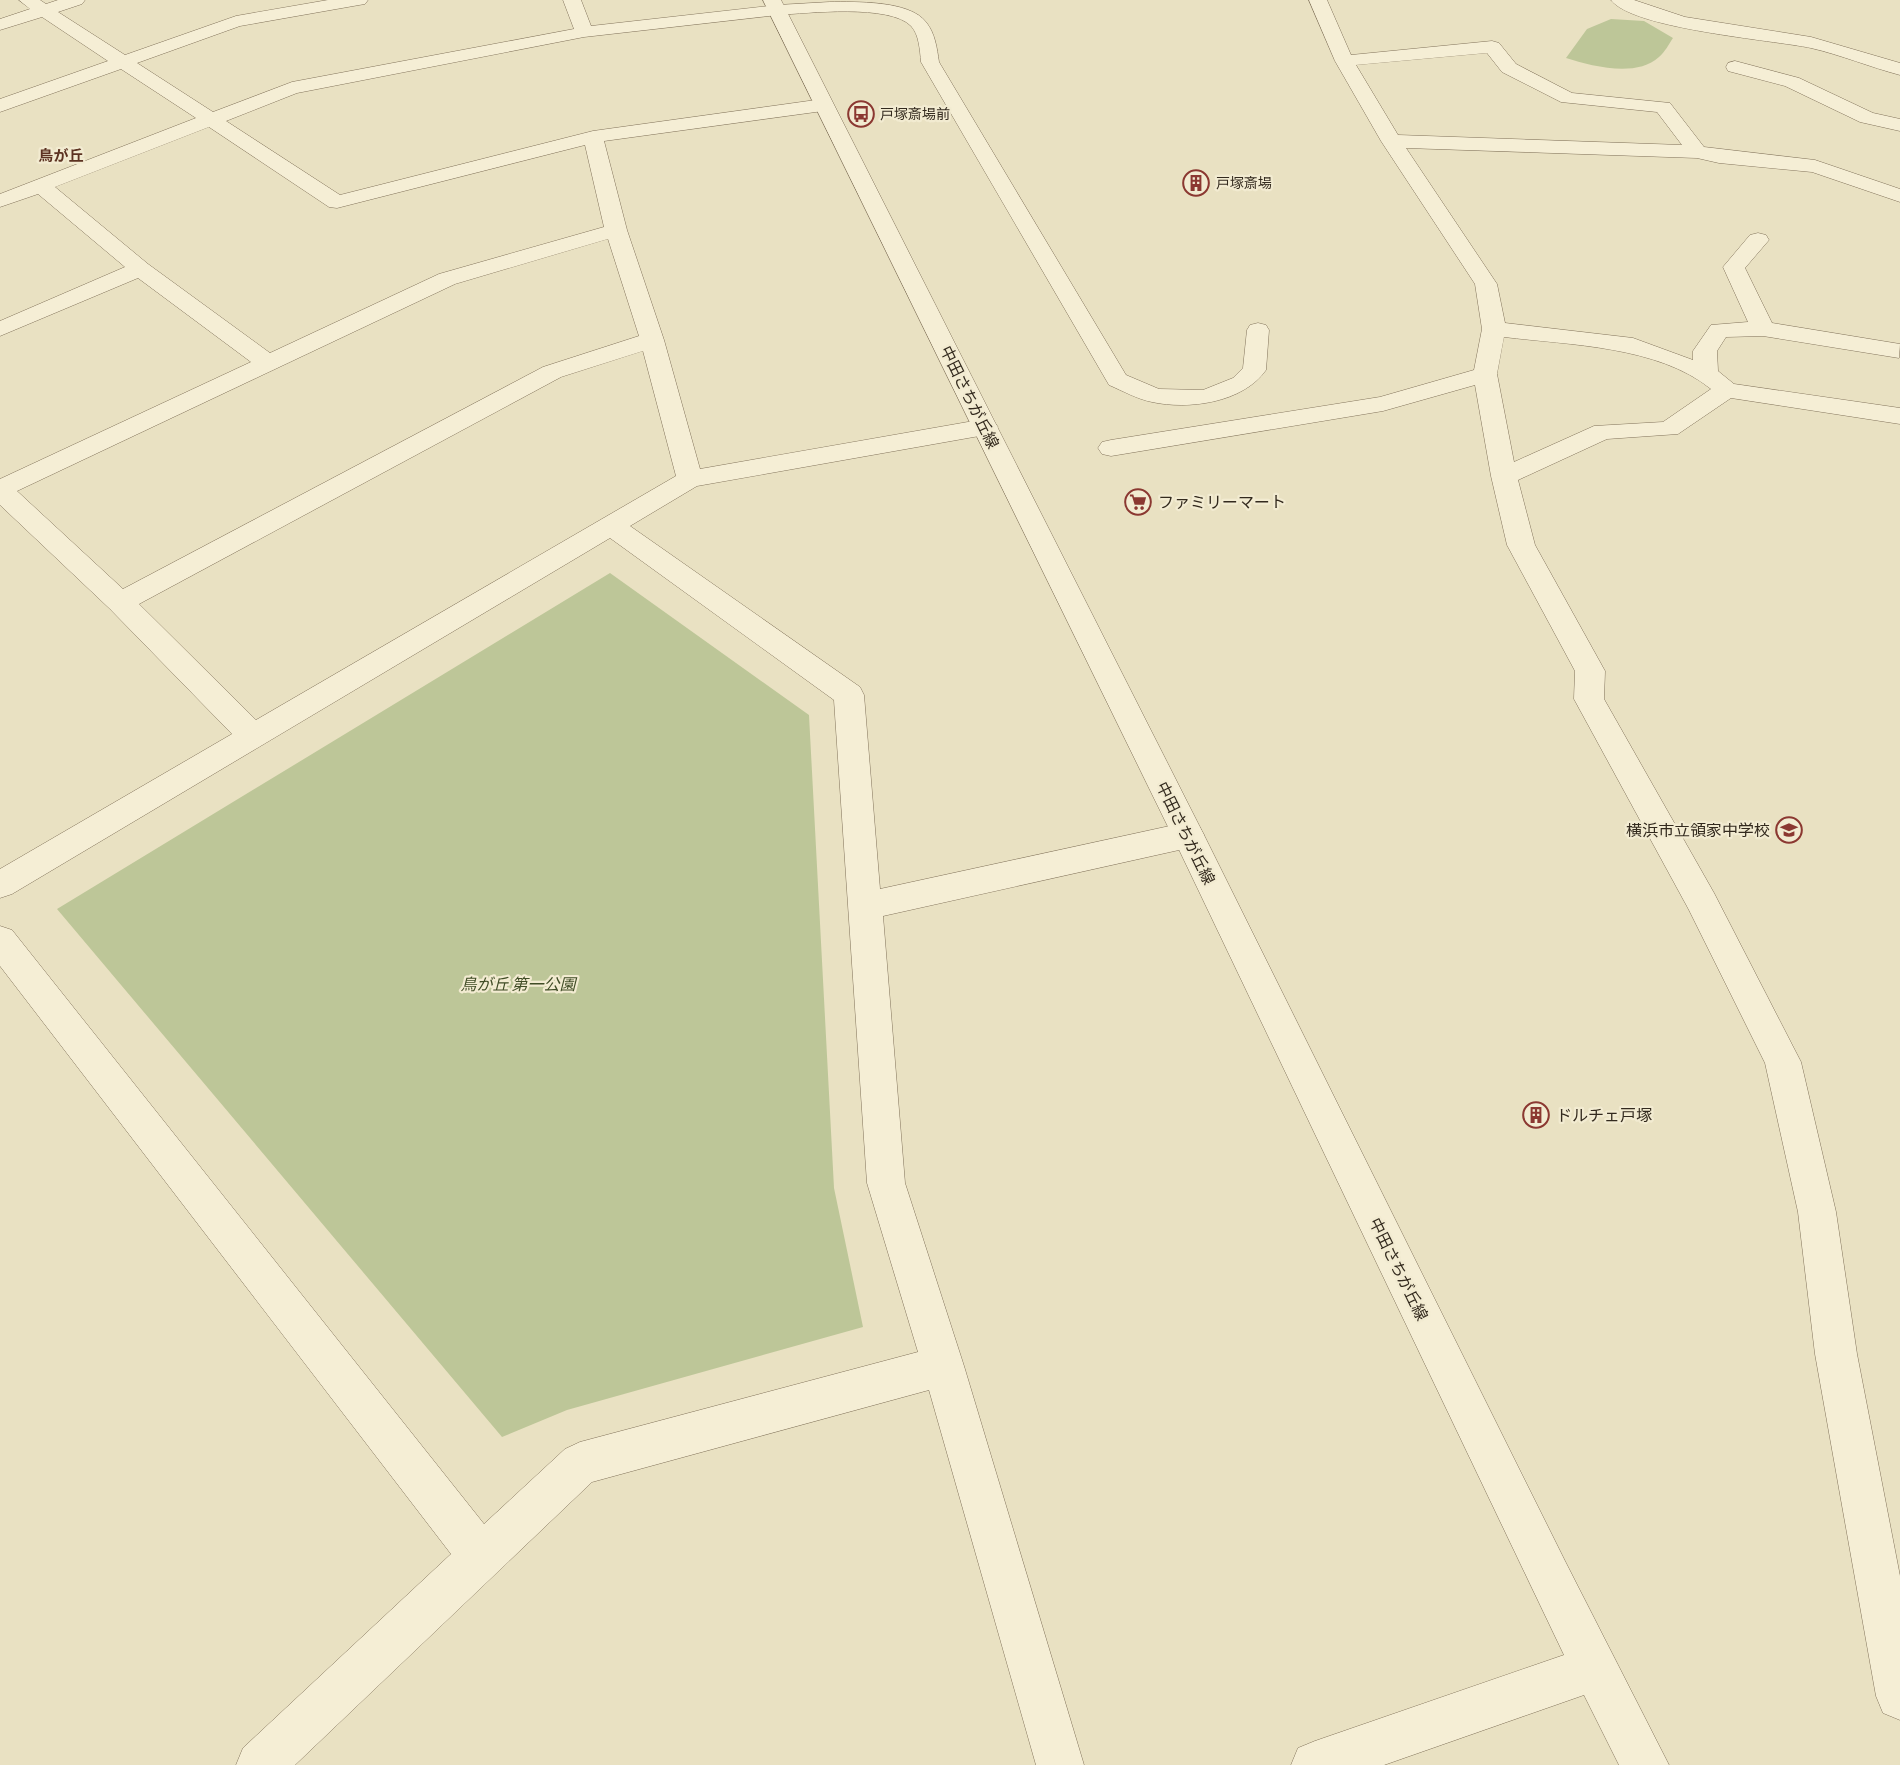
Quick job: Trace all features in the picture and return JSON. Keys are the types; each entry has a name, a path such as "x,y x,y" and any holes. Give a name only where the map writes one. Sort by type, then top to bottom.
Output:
{"street":[{"path":"27,0 337,202 593,137 823,105"},
{"path":"0,25 76,0"},
{"path":"0,106 236,21 359,0"},
{"path":"572,0 584,32"},
{"path":"1317,0 1344,61 1391,141 1486,284 1494,329 1485,374 1504,476 1521,544 1590,671 1589,699 1702,903 1783,1062 1817,1212 1836,1354 1900,1696"},
{"path":"1620,0 1637,9 1680,21 1799,41 1864,57 1900,69"},
{"path":"0,201 292,88 584,32 775,5"},
{"name":"中田さちが丘線","path":"775,5 1188,835 1595,1668 1645,1765"},
{"path":"1344,61 1492,47 1509,68 1568,98 1663,107 1697,152"},
{"path":"1735,66 1792,82 1867,118 1900,125"},
{"path":"593,137 616,230 652,340 690,479"},
{"path":"1391,141 1697,152 1719,157 1815,166 1900,196"},
{"path":"41,186 140,269 268,363"},
{"path":"253,736 120,602 0,489 447,279 616,230"},
{"path":"1758,240 1734,267 1763,329"},
{"path":"0,329 140,269"},
{"path":"1494,329 1633,345 1706,373 1726,390 1900,416"},
{"path":"1706,373 1705,351 1719,330 1763,329 1899,351"},
{"path":"120,602 552,372 652,340"},
{"path":"1112,448 1383,404 1485,374"},
{"path":"1504,476 1603,431 1669,429 1726,390"},
{"path":"0,885 690,479 985,427"},
{"path":"612,526 849,695 886,1183 943,1366 1060,1765"},
{"path":"866,906 1188,835"},
{"path":"0,940 480,1555"},
{"path":"260,1765 480,1555 580,1464 943,1366"},
{"path":"1315,1765 1595,1668"}],"lane":[{"path":"775,5 863,6 895,11 916,22 926,40 930,62 1117,380 1155,396 1206,397 1242,383 1254,370 1258,330"}],"green space":[{"path":"1611,19 1644,21 1673,38 1659,57 1638,67 1626,69 1601,67 1566,58 1587,29"},
{"name":"鳥が丘 第一公園","path":"610,573 809,715 834,1188 863,1327 567,1410 502,1437 57,909"}],"place":[{"name":"戸塚斎場前","path":"861,114"},
{"name":"戸塚斎場","path":"1196,183"},
{"name":"ファミリーマート","path":"1138,502"},
{"name":"横浜市立領家中学校","path":"1789,830"},
{"name":"ドルチェ戸塚","path":"1536,1115"}],"district":[{"name":"鳥が丘","path":"61,156"}]}
